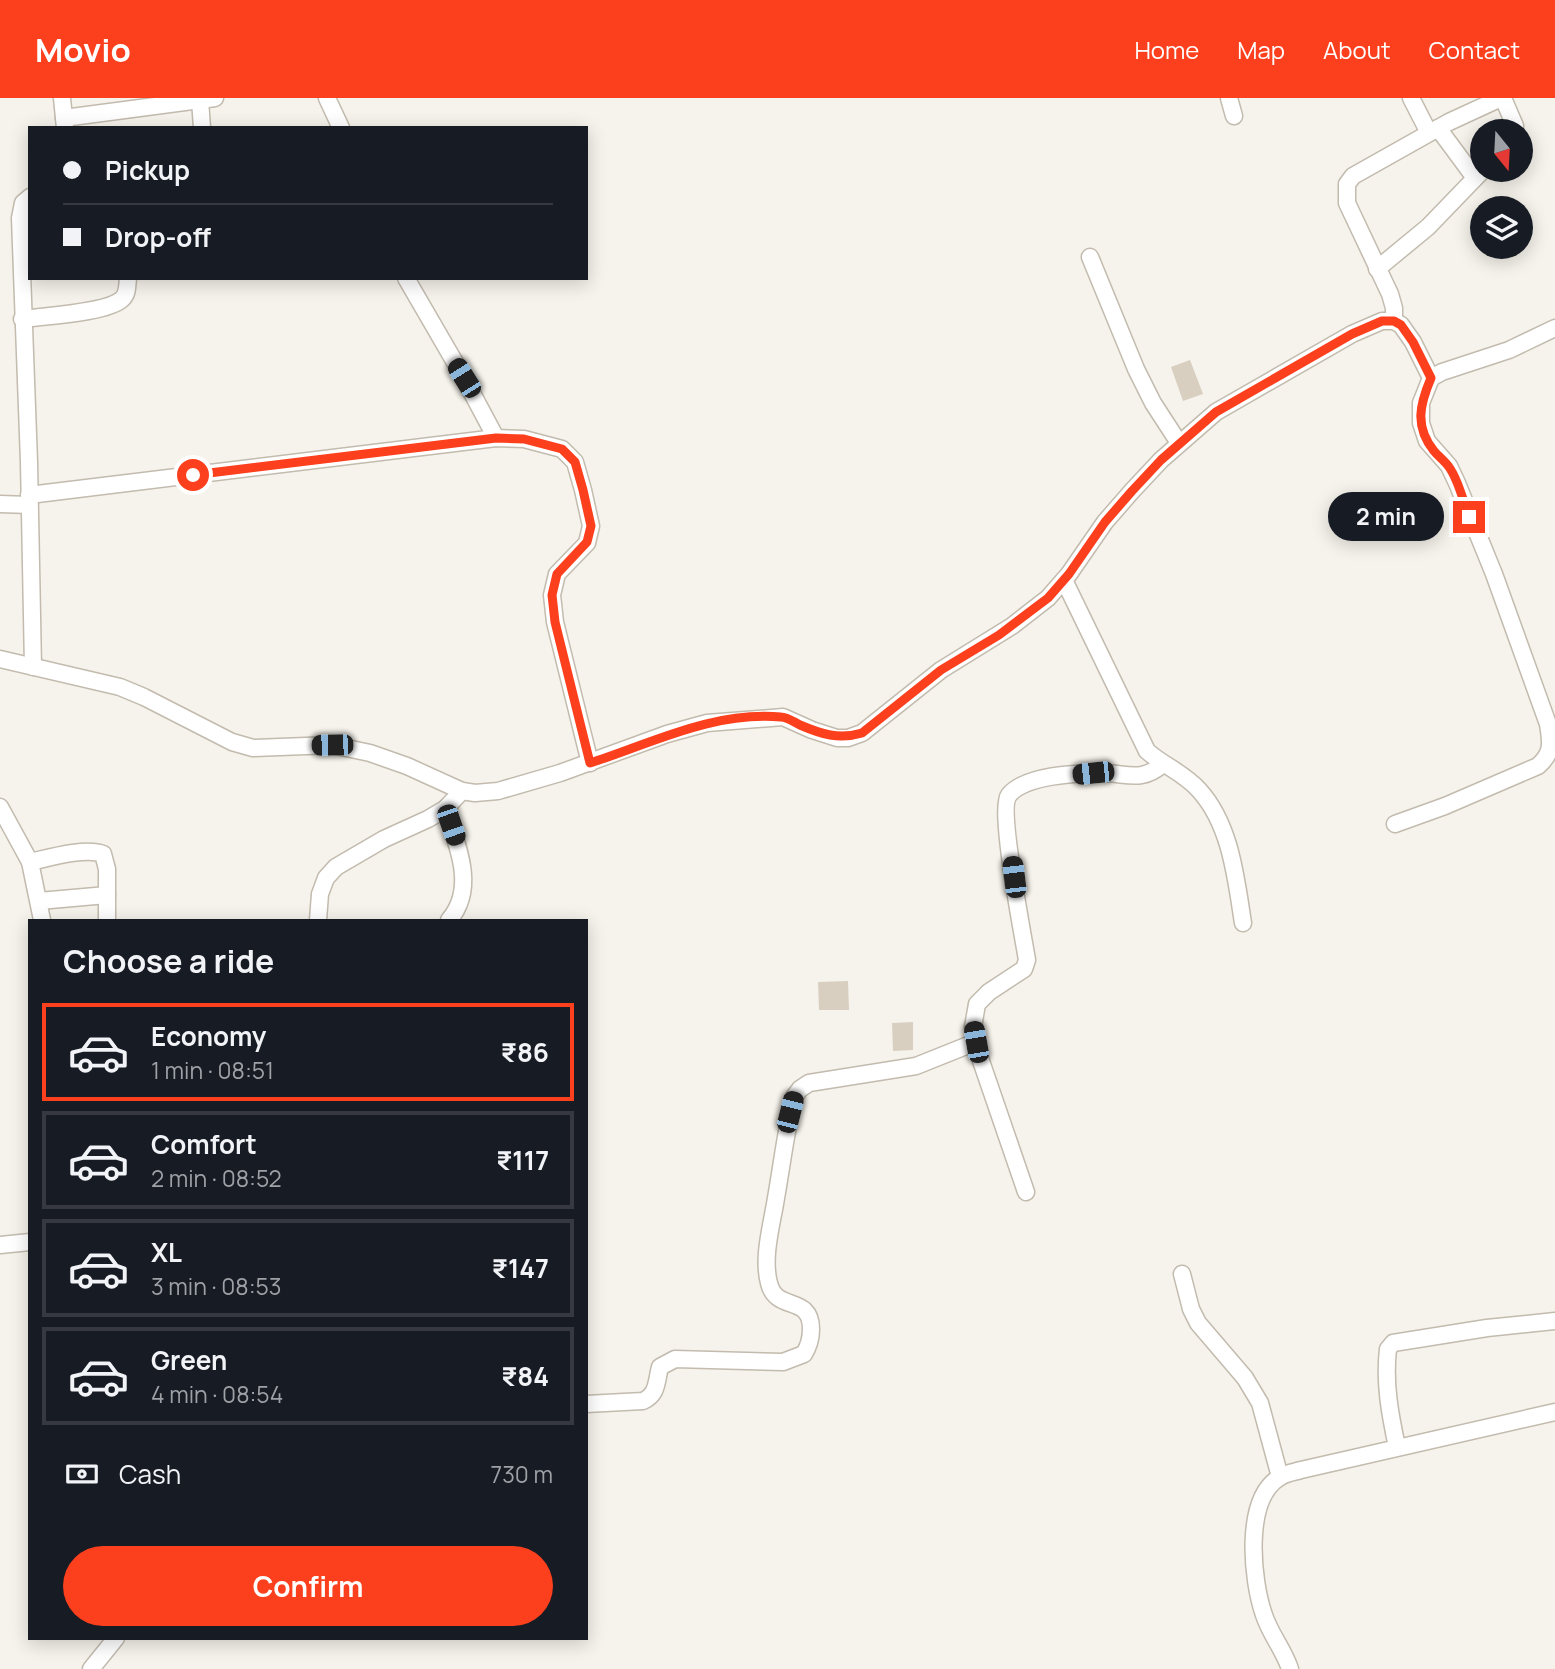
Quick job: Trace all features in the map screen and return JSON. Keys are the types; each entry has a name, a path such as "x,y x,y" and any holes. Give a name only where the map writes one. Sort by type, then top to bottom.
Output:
{"street":[{"path":"62,98 65,123 207,99 202,126"},
{"path":"327,98 340,126"},
{"path":"1229,98 1234,116"},
{"path":"1411,98 1434,131 1470,165"},
{"path":"1394,321 1390,294 1347,204 1347,184 1353,176 1434,131 1502,98 1512,119"},
{"path":"1377,269 1428,226 1471,182"},
{"path":"28,199 23,203 20,218 33,667"},
{"path":"1090,257 1136,369 1153,403 1179,443"},
{"path":"22,319 112,305 120,302 127,293 128,280"},
{"path":"407,280 496,438"},
{"path":"0,659 120,687 232,742 253,748 332,745 370,753 462,791 475,793 498,791 707,723 783,717 812,730 837,738 848,738 862,733 941,670 1012,626 1048,598 1105,522 1161,460 1216,412 1352,334 1382,321 1394,321 1401,325 1431,378"},
{"path":"1395,824 1445,806 1538,766 1547,758 1553,746 1548,724 1494,573 1457,483 1448,466 1427,441 1422,423 1421,403 1431,378 1508,350 1555,328"},
{"path":"0,504 496,438 524,439 562,449 575,462 591,526 587,542 557,574 552,595 555,622 590,763"},
{"path":"1064,580 1147,751 1163,764 1181,772 1201,791 1216,816 1225,835 1234,869 1243,923"},
{"path":"1026,1192 973,1027 977,1004 989,992 1024,969 1027,960 1016,900 1006,804 1008,796 1024,783 1036,779 1093,773 1147,775 1163,764"},
{"path":"318,919 320,894 326,878 336,867 384,839 445,809 462,791"},
{"path":"0,807 30,862 42,919"},
{"path":"445,809 462,862 464,877 458,910 450,919"},
{"path":"30,862 97,852 103,854 106,859 107,919"},
{"path":"39,901 107,895"},
{"path":"588,1404 643,1401 651,1397 656,1389 660,1367 675,1359 783,1362 804,1354 811,1334 809,1312 804,1307 779,1299 773,1294 768,1282 768,1248 794,1097 809,1083 916,1066 976,1042"},
{"path":"0,1245 28,1242"},
{"path":"1182,1274 1191,1310 1198,1322 1245,1378 1261,1404 1280,1476"},
{"path":"1397,1447 1386,1375 1388,1349 1393,1343 1487,1328 1555,1321"},
{"path":"1290,1669 1273,1639 1264,1615 1258,1592 1253,1545 1258,1509 1266,1490 1280,1476 1555,1412"},
{"path":"91,1669 114,1640"}],"building":[{"path":"1190,360 1203,394 1183,401 1171,367"},
{"path":"848,981 849,1010 819,1010 818,982"},
{"path":"913,1022 913,1050 893,1051 892,1023"}],"route":[{"path":"193,475 496,438 524,439 562,449 575,462 591,526 587,542 557,574 552,595 555,622 590,763 667,734 707,723 748,718 783,717 837,738 848,738 862,733 941,670 999,635 1048,598 1132,491 1161,460 1216,412 1352,334 1382,321 1394,321 1401,325 1431,378 1421,403 1422,423 1427,441 1448,466 1457,483 1469,517"}]}
